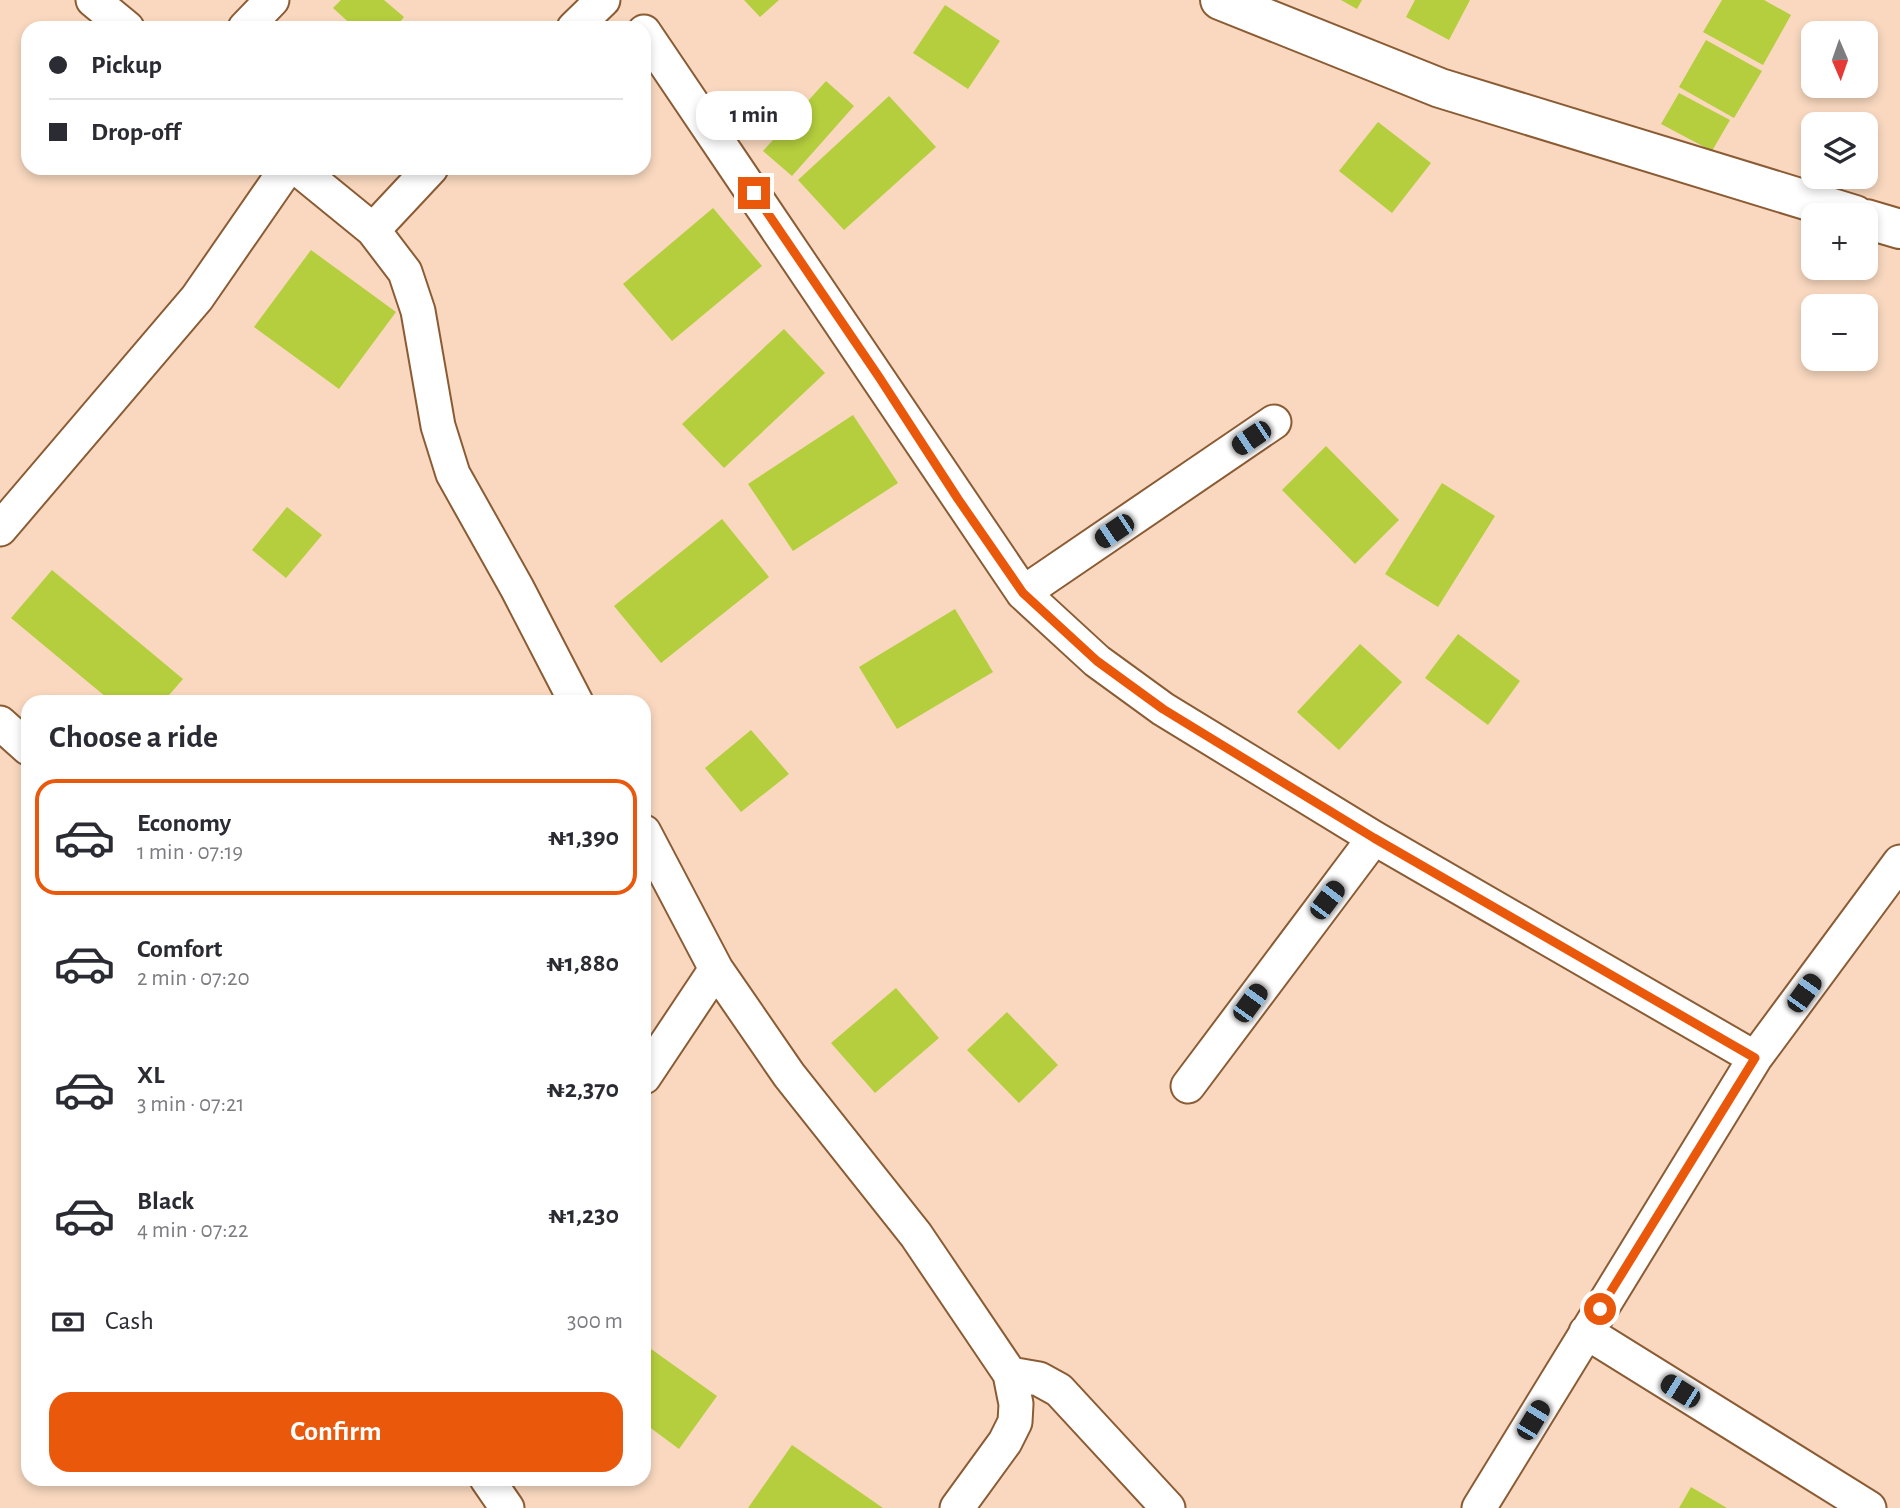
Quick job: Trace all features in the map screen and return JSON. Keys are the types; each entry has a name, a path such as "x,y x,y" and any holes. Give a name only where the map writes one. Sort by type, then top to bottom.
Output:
{"street":[{"path":"93,0 118,21"},
{"path":"252,21 272,0"},
{"path":"581,21 603,0"},
{"path":"622,0 637,21"},
{"path":"1220,0 1440,88 1816,203"},
{"path":"651,42 1023,593 1097,661 1163,709 1374,838 1755,1058"},
{"path":"0,529 197,298 282,175"},
{"path":"306,175 373,230 405,272 418,311 438,426 453,474 517,588 572,695"},
{"path":"373,230 424,175"},
{"path":"1878,223 1900,229"},
{"path":"1023,593 1273,422"},
{"path":"0,723 21,742"},
{"path":"1188,1086 1374,838"},
{"path":"651,845 716,969 789,1075 916,1235 1010,1374 1016,1404 1015,1422 1005,1442 957,1508"},
{"path":"1479,1508 1755,1058 1900,862"},
{"path":"651,1066 716,969"},
{"path":"1586,1332 1869,1508"},
{"path":"1010,1374 1039,1379 1059,1390 1168,1508"},
{"path":"492,1486 507,1508"}],"building":[{"path":"341,0 384,0 404,17 401,21 347,21 333,8"},
{"path":"744,0 779,0 760,17"},
{"path":"1341,0 1362,0 1357,9"},
{"path":"1415,0 1470,0 1449,40 1406,17"},
{"path":"1722,0 1764,0 1791,15 1763,65 1703,32"},
{"path":"945,5 1000,41 968,89 913,53"},
{"path":"1706,40 1762,71 1734,118 1679,87"},
{"path":"826,81 854,106 792,176 763,151"},
{"path":"1679,93 1730,120 1712,151 1661,124"},
{"path":"889,96 936,147 844,230 798,180"},
{"path":"1378,122 1431,163 1392,213 1339,171"},
{"path":"713,208 762,266 672,341 623,284"},
{"path":"311,250 396,312 339,389 254,327"},
{"path":"784,329 825,373 724,468 682,424"},
{"path":"853,415 898,483 793,551 748,484"},
{"path":"1326,446 1399,520 1355,564 1282,490"},
{"path":"1442,483 1495,516 1438,607 1385,574"},
{"path":"287,507 322,535 286,578 252,550"},
{"path":"722,519 769,577 661,663 614,606"},
{"path":"52,570 183,679 169,695 104,695 11,618"},
{"path":"955,609 993,672 897,729 859,667"},
{"path":"1458,634 1520,681 1488,725 1425,678"},
{"path":"1360,644 1402,682 1339,750 1297,712"},
{"path":"751,730 789,774 741,812 705,768"},
{"path":"896,988 939,1038 875,1093 831,1043"},
{"path":"1007,1012 1058,1065 1019,1103 967,1050"},
{"path":"651,1349 717,1396 679,1449 651,1428"},
{"path":"792,1445 883,1508 748,1508"},
{"path":"1691,1487 1727,1508 1679,1508"}],"route":[{"path":"754,193 1023,593 1097,661 1163,709 1374,838 1755,1058 1600,1309"}]}
